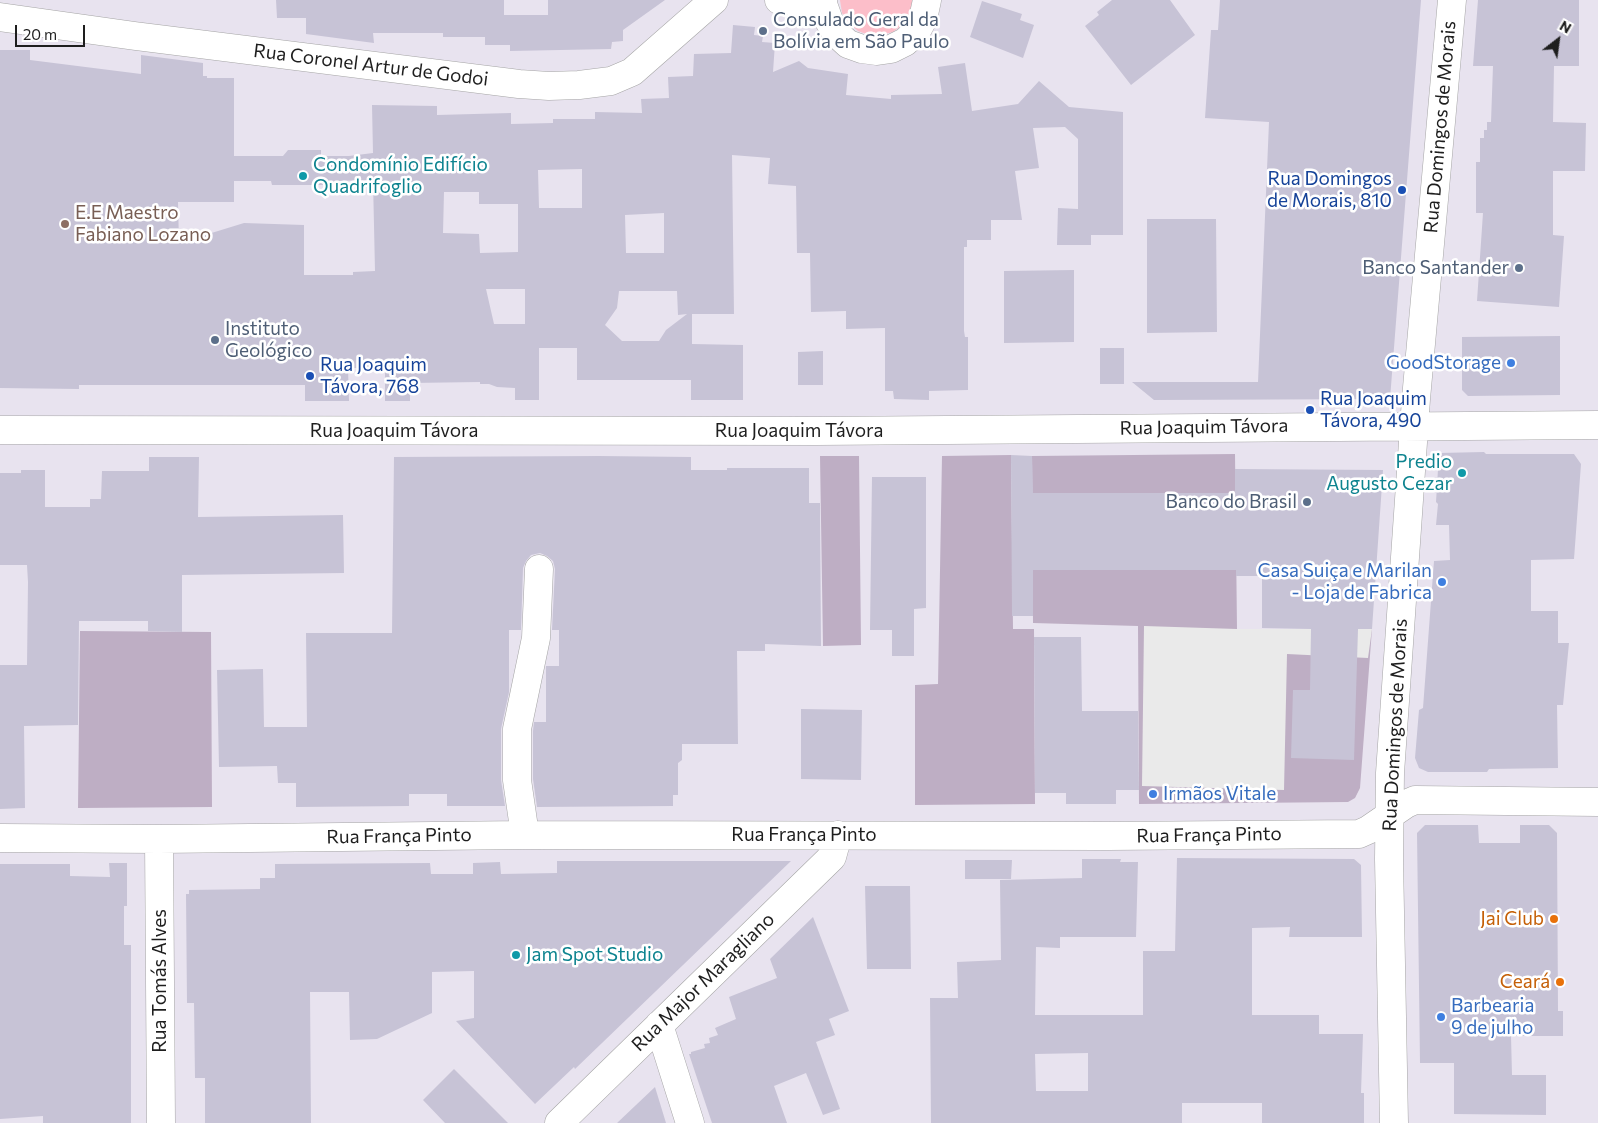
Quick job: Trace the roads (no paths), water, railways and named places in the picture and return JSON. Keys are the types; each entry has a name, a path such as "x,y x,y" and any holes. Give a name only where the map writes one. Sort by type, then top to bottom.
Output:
{"street":[{"name":"Rua Coronel Artur de Godoi","path":"0,17 509,83 549,86 611,81 632,72 714,0"},
{"path":"778,0 823,2 829,22 837,34 848,44 862,49 877,51 891,49 905,42 916,32 923,19 927,0"},
{"name":"Rua Domingos de Morais","path":"1394,1123 1390,773 1429,242 1452,0"},
{"name":"Rua Joaquim Távora","path":"0,430 683,432 1598,425"},
{"path":"525,835 517,780 517,729 536,638 540,569"},
{"name":"Rua França Pinto","path":"0,838 1359,834 1415,800 1598,802"},
{"name":"Rua Major Maragliano","path":"559,1123 832,857 838,835"},
{"name":"Rua Tomás Alves","path":"159,839 160,1123"},
{"path":"659,1025 690,1123"}],"place":[{"name":"Consulado Geral da Bolívia em São Paulo","path":"763,31"},
{"name":"Condomínio Edifício Quadrifoglio","path":"303,176"},
{"name":"Rua Domingos de Morais, 810","path":"1402,190"},
{"name":"E.E Maestro Fabiano Lozano","path":"65,224"},
{"name":"Banco Santander","path":"1519,268"},
{"name":"Instituto Geológico","path":"215,340"},
{"name":"GoodStorage","path":"1511,363"},
{"name":"Rua Joaquim Távora, 768","path":"310,376"},
{"name":"Rua Joaquim Távora, 490","path":"1310,410"},
{"name":"Predio Augusto Cezar","path":"1462,473"},
{"name":"Banco do Brasil","path":"1307,502"},
{"name":"Casa Suiça e Marilan - Loja de Fabrica","path":"1442,582"},
{"name":"Irmãos Vitale","path":"1153,794"},
{"name":"Jai Club","path":"1554,919"},
{"name":"Jam Spot Studio","path":"516,955"},
{"name":"Ceará","path":"1560,982"},
{"name":"Barbearia 9 de julho","path":"1441,1017"}]}
